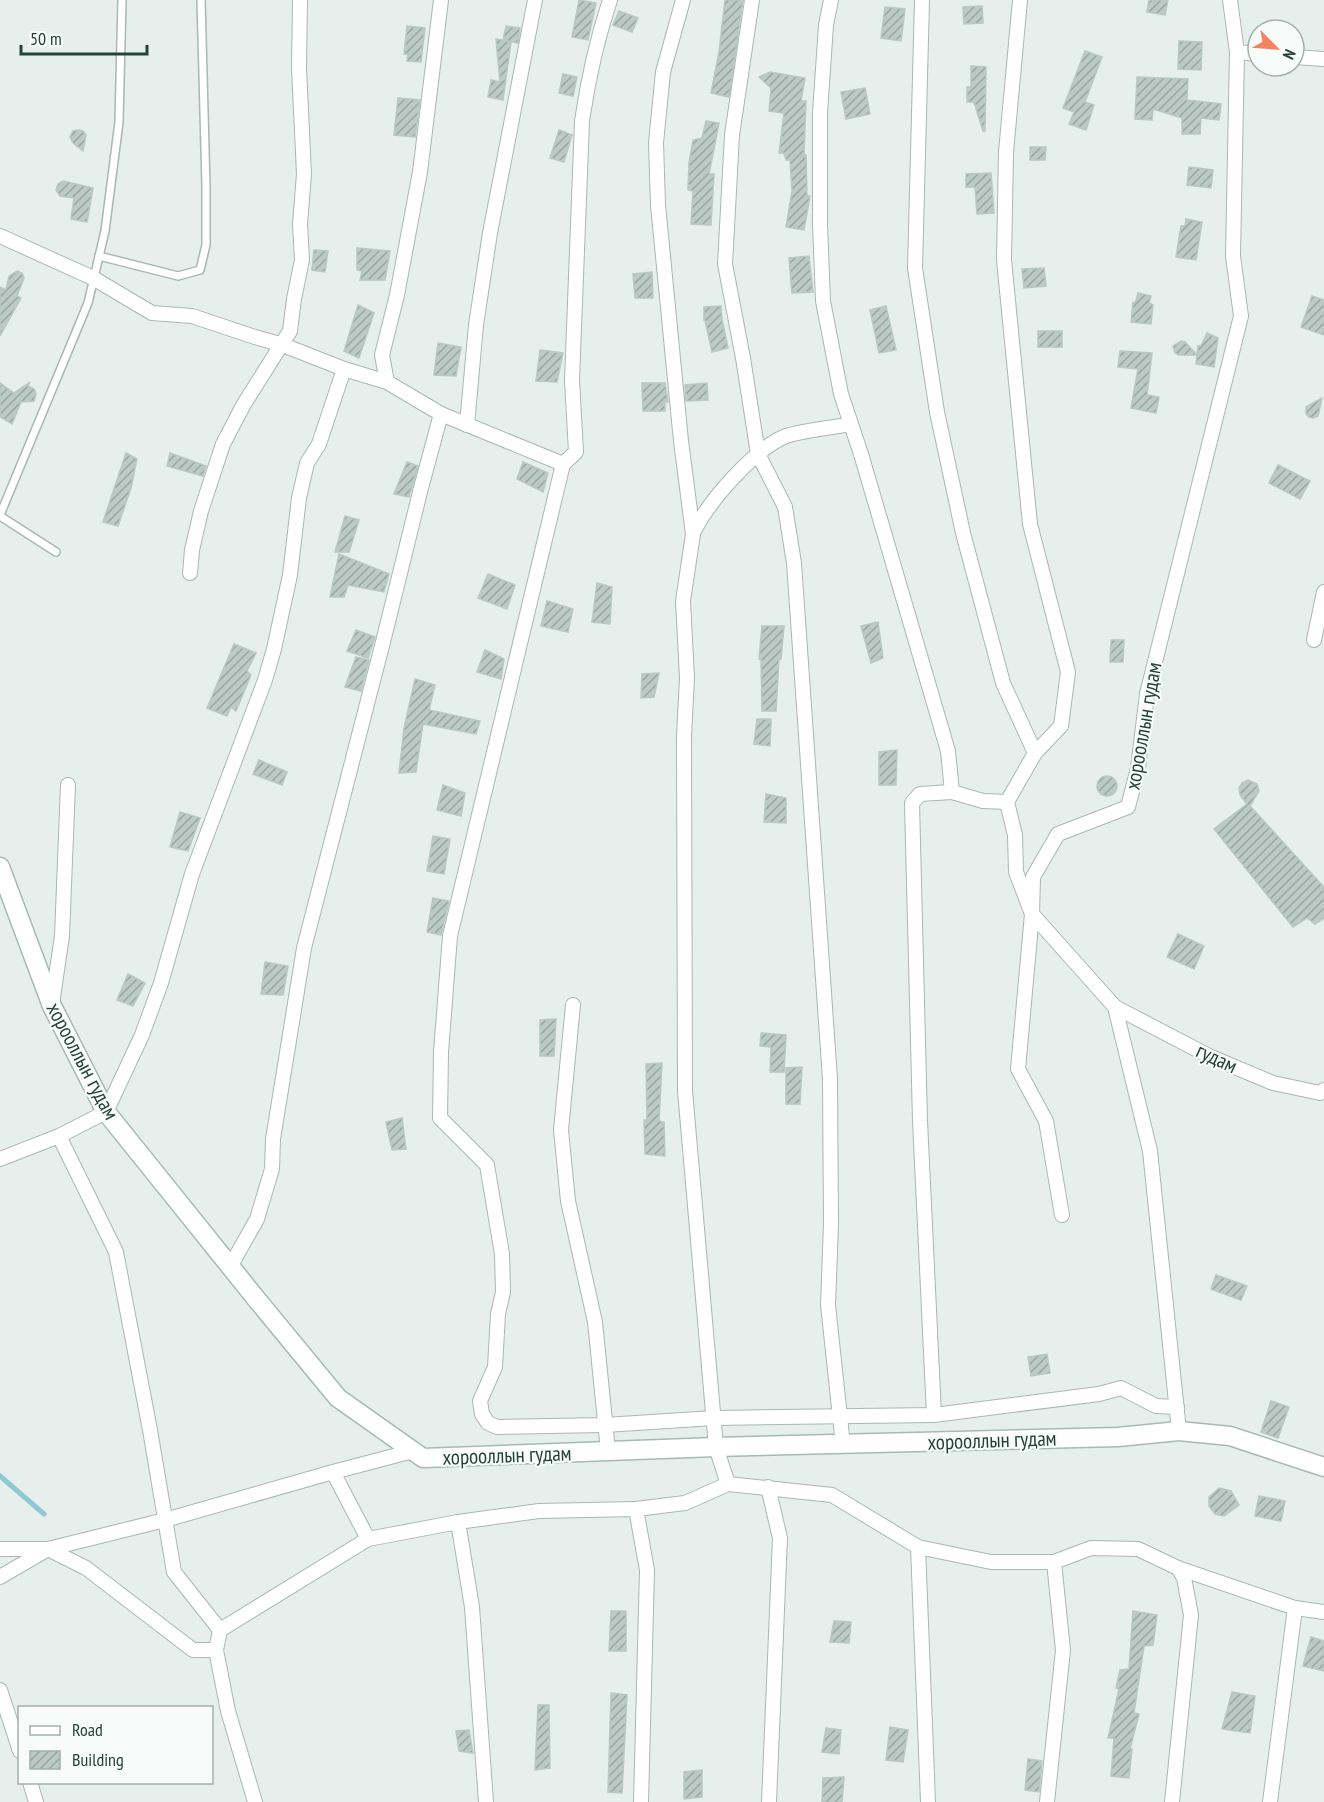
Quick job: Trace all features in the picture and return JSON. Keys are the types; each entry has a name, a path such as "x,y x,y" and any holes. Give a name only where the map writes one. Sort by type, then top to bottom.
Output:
{"main road":[{"name":"хорооллын гудам","path":"0,867 52,1006 106,1112 338,1398 423,1458 716,1447 1118,1437 1179,1431 1230,1436 1322,1461"}],"street":[{"path":"190,573 192,550 201,511 223,444 244,404 284,345 290,331 302,260 300,224 304,174 299,68 300,0"},
{"path":"387,382 382,355 397,296 420,172 441,0"},
{"path":"467,425 476,325 490,233 535,0"},
{"path":"610,0 587,89 582,121 572,380 576,452 563,464 450,936 441,1052 440,1119 487,1165 502,1254 503,1292 498,1314 495,1366 480,1401 482,1414 488,1423 497,1427 605,1425 714,1418 934,1415 1099,1394 1121,1388 1156,1406 1177,1407"},
{"path":"683,0 663,72 656,143 658,205 678,418 693,534"},
{"path":"752,0 732,135 725,264 758,454 785,507 794,563 830,1079 831,1224 828,1305 843,1445"},
{"path":"831,0 826,26 820,113 823,301 841,394 948,751 952,792"},
{"path":"922,0 916,279 937,412 963,533 1003,683 1035,753"},
{"path":"1020,0 1006,152 1004,260 1030,524 1068,672 1061,726 1035,753 1007,802 1015,835 1017,872 1032,914 1115,1007 1150,1151 1179,1431"},
{"path":"1230,0 1237,52 1246,53"},
{"name":"хорооллын гудам","path":"1062,1215 1046,1121 1018,1070 1032,914 1033,877 1058,834 1128,807 1138,768 1147,694 1241,315 1233,256 1237,52"},
{"path":"1306,58 1324,59"},
{"path":"0,236 93,278 152,313 192,316 284,345 344,369 387,382 441,414 563,464"},
{"path":"0,1159 59,1136 106,1112 142,1035 161,982 192,874 265,680 290,575 299,498 307,463 319,444 344,369"},
{"path":"230,1267 257,1219 272,1169 273,1139 304,948 441,414"},
{"path":"728,1484 716,1447 685,1091 684,736 687,678 683,601 693,534 701,516 734,477 758,454 786,436 851,424"},
{"path":"1314,640 1324,591"},
{"path":"52,1006 62,936 68,785"},
{"path":"934,1415 928,1334 920,1121 912,803 920,794 952,792 982,801 1007,802"},
{"path":"573,1005 561,1130 568,1202 594,1322 608,1451"},
{"name":"гудам","path":"1115,1007 1211,1057 1273,1083 1320,1093 1324,1090"},
{"path":"59,1136 116,1252 174,1572 220,1630"},
{"path":"0,1549 48,1549 165,1520 412,1451"},
{"path":"333,1472 368,1539"},
{"path":"255,1802 228,1711 216,1650 220,1630 368,1539 458,1522 539,1511 636,1509 685,1503 728,1484 768,1487 832,1495 918,1546 991,1562 1054,1562 1091,1548 1138,1549 1178,1568 1295,1608 1324,1612"},
{"path":"768,1487 780,1538 769,1802"},
{"path":"636,1509 647,1570 641,1802"},
{"path":"458,1522 471,1607 486,1802"},
{"path":"918,1546 928,1802"},
{"path":"0,1577 48,1549"},
{"path":"48,1549 87,1568 193,1650 216,1650"},
{"path":"1047,1802 1064,1650 1054,1562"},
{"path":"1172,1802 1191,1615 1184,1578 1178,1568"},
{"path":"1270,1802 1295,1608"},
{"path":"0,1690 18,1745"},
{"path":"31,1784 36,1802"}],"lane":[{"path":"56,552 0,516 88,303 105,231 119,122 122,0"},
{"path":"99,256 178,276 200,270 206,245 201,0"}],"building":[{"path":"579,0 596,3 588,40 572,37"},
{"path":"725,0 743,0 729,97 711,93 719,52"},
{"path":"1149,0 1168,0 1165,15 1147,12"},
{"path":"982,6 983,23 964,24 963,7"},
{"path":"885,7 905,9 901,41 881,38"},
{"path":"619,11 638,18 632,32 613,25"},
{"path":"407,26 425,28 421,62 407,61 408,54 404,54"},
{"path":"506,26 520,28 518,43 503,40"},
{"path":"496,39 511,42 503,100 488,97 491,80 500,82"},
{"path":"1179,41 1202,42 1201,70 1178,69"},
{"path":"1085,51 1102,57 1085,102 1094,105 1086,130 1069,124 1074,112 1063,108"},
{"path":"971,66 986,67 985,131 983,131 974,102 967,102 967,87 971,87"},
{"path":"770,72 805,78 801,101 806,101 804,155 806,155 807,196 810,196 804,230 786,227 792,191 790,160 786,160 784,153 779,153 784,113 769,111 771,88 759,77"},
{"path":"563,74 577,77 573,96 559,93"},
{"path":"1137,77 1188,79 1187,100 1221,104 1219,120 1201,118 1200,134 1182,134 1182,118 1153,109 1152,120 1135,119"},
{"path":"865,88 870,114 846,119 841,92"},
{"path":"398,98 420,100 415,137 394,135"},
{"path":"706,121 719,123 709,174 714,174 711,225 691,224 693,191 688,190 693,140 702,138"},
{"path":"559,130 572,135 564,162 550,158"},
{"path":"73,131 83,131 86,135 83,151 73,143 70,137"},
{"path":"1030,147 1046,147 1045,160 1030,160"},
{"path":"1189,167 1213,170 1211,188 1187,185"},
{"path":"991,173 994,213 977,214 975,187 966,187 966,174"},
{"path":"63,181 93,188 87,222 71,219 74,198 60,196 56,190 58,184"},
{"path":"1186,219 1202,222 1196,260 1176,257 1181,226 1185,226"},
{"path":"357,248 390,251 385,280 360,280 362,271 357,270"},
{"path":"314,250 328,251 325,272 312,270"},
{"path":"809,256 813,292 792,293 789,258"},
{"path":"1044,268 1046,286 1024,288 1022,269"},
{"path":"17,271 22,273 24,278 17,296 21,298 0,336 0,287 6,290 9,276"},
{"path":"652,272 653,298 635,298 633,274"},
{"path":"1138,293 1151,296 1149,303 1153,305 1151,324 1131,322 1133,303"},
{"path":"1312,296 1324,300 1324,335 1301,327"},
{"path":"358,305 374,313 359,358 344,351"},
{"path":"721,306 728,348 712,352 704,320 704,307"},
{"path":"886,306 896,350 879,353 870,310"},
{"path":"1038,331 1062,331 1062,347 1038,347"},
{"path":"1207,333 1218,338 1214,367 1196,364 1198,346 1201,346"},
{"path":"1181,341 1185,342 1197,355 1175,353 1173,346"},
{"path":"438,343 461,347 456,376 434,375"},
{"path":"540,350 563,353 557,382 536,381"},
{"path":"1120,351 1152,353 1147,395 1159,397 1156,413 1131,408 1138,369 1118,367"},
{"path":"30,382 28,386 34,389 36,394 34,401 21,402 12,424 0,417 0,383 14,393"},
{"path":"642,383 665,383 668,402 665,402 665,411 643,411"},
{"path":"707,383 708,400 686,401 685,385"},
{"path":"1322,398 1318,416 1309,417 1306,414 1306,407"},
{"path":"126,453 137,459 131,488 118,526 103,522"},
{"path":"170,453 206,466 203,476 167,466"},
{"path":"407,462 418,466 409,497 394,494"},
{"path":"523,462 548,473 543,492 517,479"},
{"path":"1278,465 1310,481 1300,499 1269,483"},
{"path":"345,516 359,520 349,552 335,552"},
{"path":"339,554 389,574 384,592 348,585 344,597 330,597"},
{"path":"488,574 515,585 507,609 478,598"},
{"path":"597,583 612,587 610,624 592,622"},
{"path":"547,601 573,609 568,632 541,626"},
{"path":"878,622 883,658 871,663 861,626"},
{"path":"762,626 784,626 781,659 779,659 776,711 762,711 761,659 759,659"},
{"path":"356,630 375,637 368,658 347,651"},
{"path":"1111,640 1124,640 1123,662 1110,662"},
{"path":"234,644 256,653 247,671 251,675 236,711 231,707 227,716 207,708"},
{"path":"485,650 504,659 501,679 477,672"},
{"path":"356,657 369,660 361,691 345,687"},
{"path":"659,673 654,697 641,698 642,674"},
{"path":"415,679 435,685 429,710 480,721 476,734 423,724 416,772 399,773 404,728"},
{"path":"757,719 771,719 770,746 754,744"},
{"path":"897,750 896,785 879,785 879,752"},
{"path":"259,760 287,772 282,785 253,774"},
{"path":"1107,776 1114,779 1117,786 1114,793 1107,796 1100,793 1097,786 1100,779"},
{"path":"1248,780 1257,784 1259,791 1250,806 1324,887 1324,918 1315,924 1307,918 1293,927 1214,829 1247,804 1240,795 1239,788"},
{"path":"443,785 465,793 461,816 437,810"},
{"path":"766,794 786,798 786,823 764,822"},
{"path":"180,812 200,818 188,851 170,847"},
{"path":"433,836 450,839 444,874 427,871"},
{"path":"433,898 449,901 441,935 427,932"},
{"path":"1178,934 1204,946 1194,969 1167,957"},
{"path":"265,962 288,966 283,995 261,994"},
{"path":"128,974 145,983 133,1006 117,1000"},
{"path":"556,1019 554,1056 540,1056 540,1020"},
{"path":"761,1033 786,1035 784,1072 770,1072 771,1047 760,1046"},
{"path":"662,1063 659,1121 664,1122 665,1156 645,1154 646,1064"},
{"path":"802,1067 800,1104 786,1104 786,1068"},
{"path":"402,1118 406,1149 392,1150 386,1122"},
{"path":"1216,1275 1247,1286 1241,1300 1211,1289"},
{"path":"1047,1354 1050,1373 1031,1376 1028,1357"},
{"path":"1271,1401 1289,1407 1278,1438 1261,1432"},
{"path":"1219,1488 1231,1491 1239,1505 1224,1516 1215,1514 1209,1506 1209,1497"},
{"path":"1259,1496 1285,1501 1281,1521 1255,1516"},
{"path":"611,1611 626,1611 626,1651 609,1651"},
{"path":"1133,1611 1157,1615 1153,1645 1144,1646 1134,1713 1139,1714 1130,1749 1132,1749 1129,1778 1111,1776 1114,1738 1108,1738 1119,1689 1116,1688 1120,1670 1129,1669"},
{"path":"834,1621 851,1622 849,1643 830,1642"},
{"path":"1311,1637 1324,1641 1324,1671 1303,1666"},
{"path":"1232,1692 1255,1696 1250,1733 1222,1729"},
{"path":"611,1693 627,1695 622,1793 608,1792"},
{"path":"538,1705 549,1705 550,1768 535,1770"},
{"path":"890,1727 908,1730 903,1762 886,1760"},
{"path":"826,1728 841,1730 839,1754 822,1752"},
{"path":"469,1730 473,1753 459,1751 456,1731"},
{"path":"1028,1759 1042,1761 1039,1792 1025,1790"},
{"path":"702,1770 702,1797 684,1799 684,1772"},
{"path":"844,1777 842,1802 822,1802 823,1778"}],"waterway":[{"path":"0,1476 44,1514"}]}
